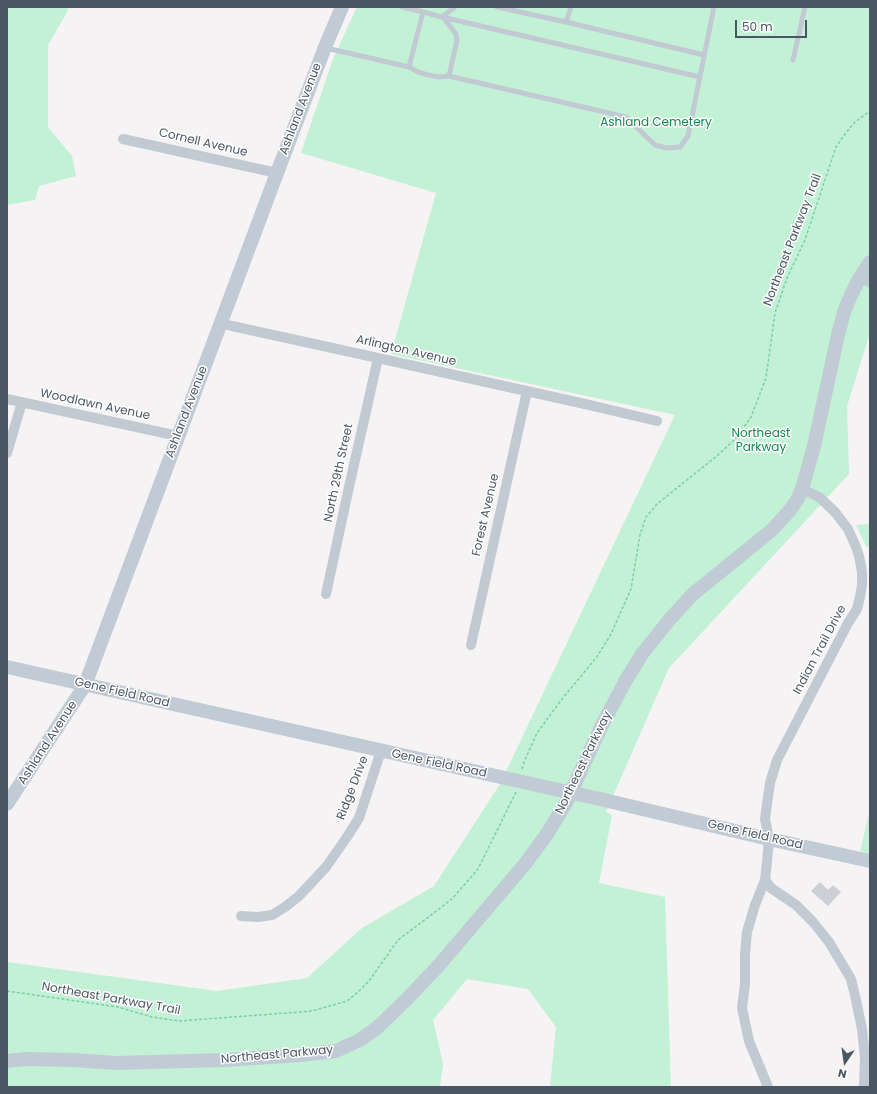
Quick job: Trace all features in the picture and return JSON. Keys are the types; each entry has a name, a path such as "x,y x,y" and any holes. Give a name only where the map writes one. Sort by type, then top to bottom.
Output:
{"street":[{"name":"Ashland Avenue","path":"7,804 85,685 277,173 342,7"},
{"name":"Cornell Avenue","path":"123,139 277,173"},
{"name":"Northeast Parkway","path":"7,1061 27,1059 116,1063 225,1060 301,1055 336,1051 360,1040 378,1027 440,964 525,864 543,840 566,803 602,725 626,680 642,654 670,618 693,594 772,530 798,500 814,446 844,312 851,295 864,281 870,262"},
{"name":"Arlington Avenue","path":"221,323 657,421"},
{"name":"North 29th Street","path":"326,594 378,358"},
{"name":"Forest Avenue","path":"471,645 527,391"},
{"name":"Woodlawn Avenue","path":"7,399 178,436"},
{"path":"7,453 22,402"},
{"name":"Indian Trail Drive","path":"768,1087 749,1041 742,1008 745,984 747,932 755,905 765,880 769,839 765,819 770,783 777,760 848,623 857,609 862,585 862,572 859,556 848,529 835,512 819,497 802,489"},
{"name":"Gene Field Road","path":"7,667 600,799 870,861"},
{"name":"Ridge Drive","path":"241,916 258,917 272,915 299,896 326,867 359,818 381,751"},
{"path":"765,880 771,888 796,905 814,922 829,942 850,979 862,1029 865,1058 864,1087"}],"lane":[{"path":"402,7 700,77"},
{"path":"442,17 455,7"},
{"path":"497,7 704,55"},
{"path":"566,22 571,7"},
{"path":"325,48 409,67 428,75 439,77 449,76 626,117 655,145 666,148 680,147 688,136 714,7"},
{"path":"793,60 805,7"},
{"path":"409,67 423,12"},
{"path":"442,17 456,34 457,40 449,76"}],"path":[{"name":"Northeast Parkway Trail","path":"7,991 118,1007 152,1017 180,1020 312,1011 348,1001 369,981 398,940 452,899 478,870 516,793 524,762 537,733 562,699 596,658 610,636 631,589 640,535 646,517 657,504 717,456 736,438 751,417 766,378 775,313 787,278 805,240 836,147 854,123 870,111"}],"green space":[{"path":"7,7 68,7 67,12 48,45 48,127 72,156 76,176 39,186 35,200 7,205"},
{"name":"Ashland Cemetery","path":"357,7 870,7 870,333 847,406 849,474 669,668 606,812 612,815 599,883 665,897 671,1087 550,1087 556,1027 528,989 467,979 433,1020 443,1064 440,1087 7,1087 7,962 217,991 307,978 362,928 434,886 500,784 675,415 391,354 436,193 301,153 333,59"},
{"path":"870,524 870,548 866,546 856,525"},
{"path":"870,810 870,854 860,851"}],"building":[{"path":"820,882 828,890 833,885 841,892 828,906 811,891"}]}
